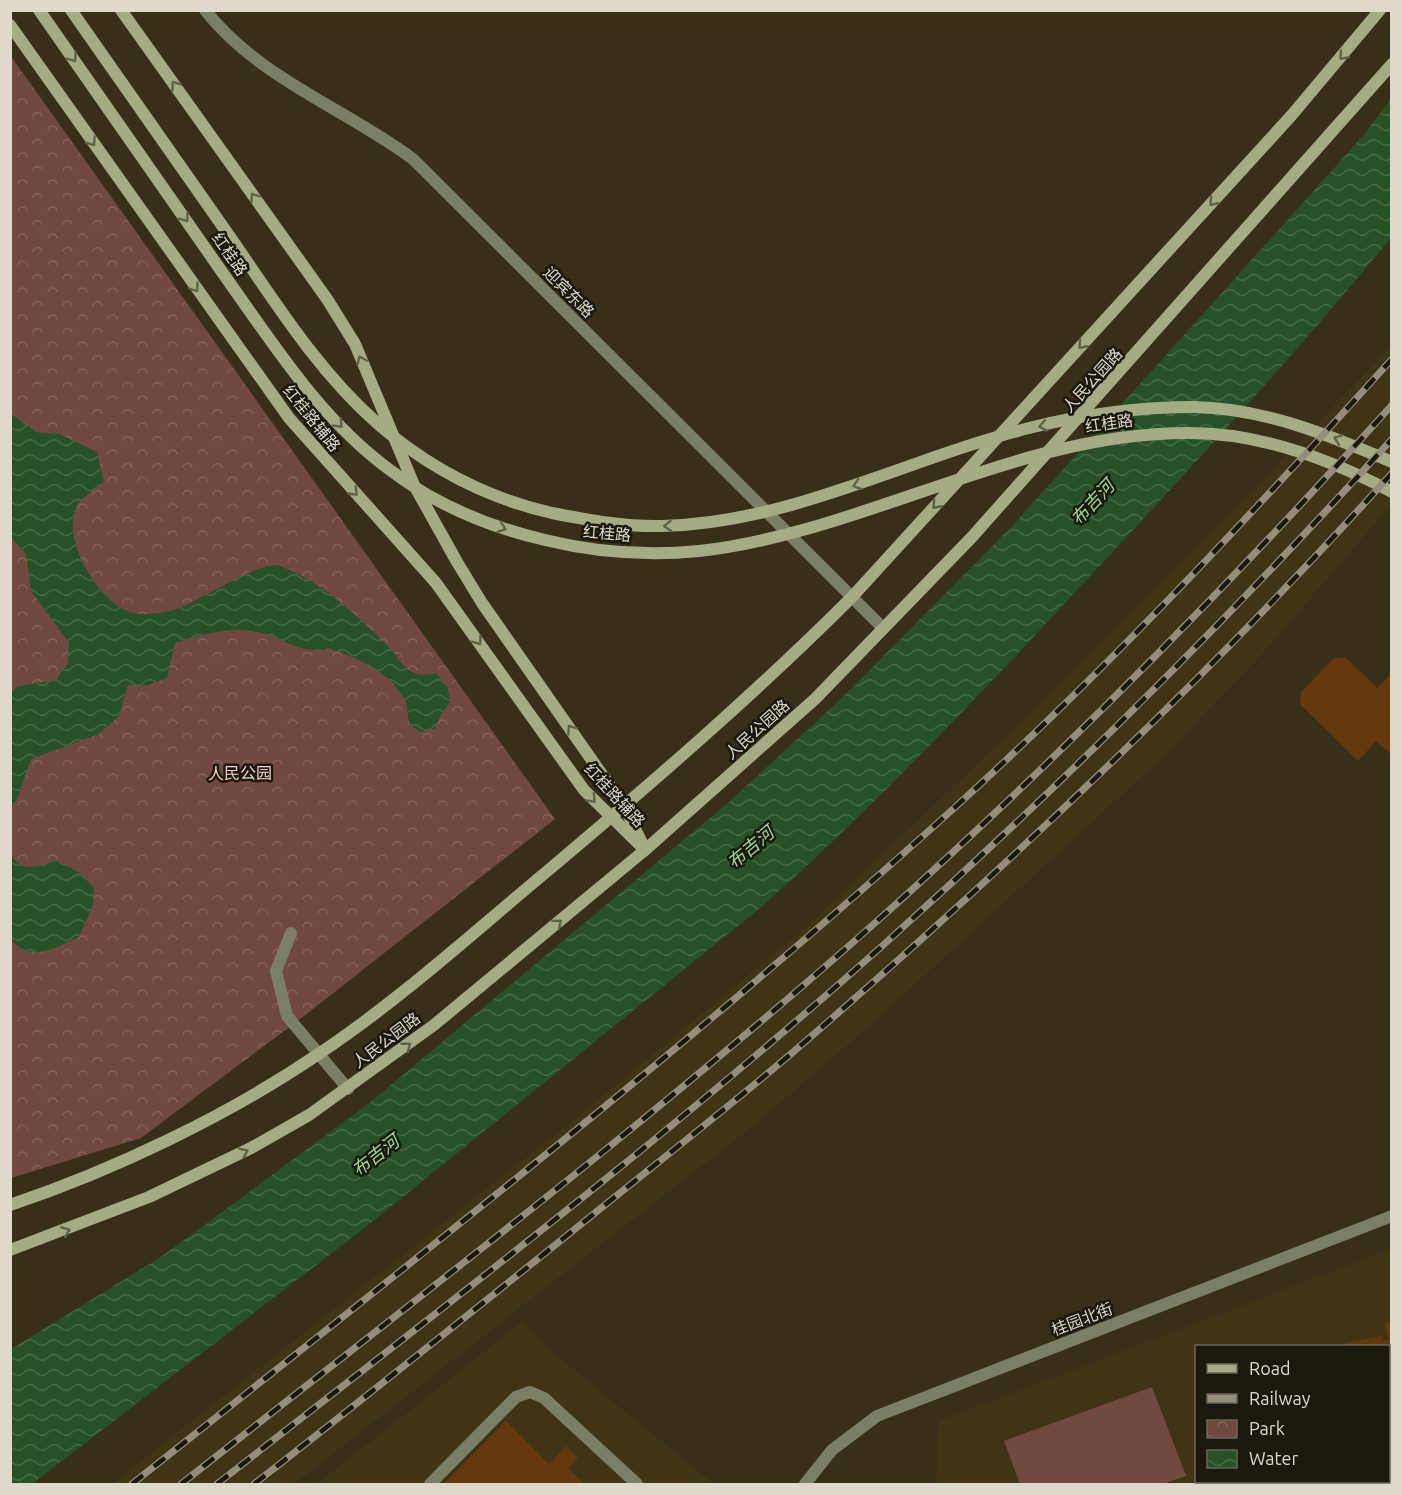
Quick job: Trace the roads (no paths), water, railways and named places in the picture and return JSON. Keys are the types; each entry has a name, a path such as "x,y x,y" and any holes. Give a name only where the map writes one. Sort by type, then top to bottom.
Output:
{"main road":[{"name":"红桂路","path":"39,10 279,353 315,400 389,470 435,500 479,520 518,534 569,546 652,554 700,550 743,543 818,524 1059,449 1138,435 1193,433 1281,447 1322,459 1392,492"},
{"name":"红桂路","path":"70,10 290,323 349,397 380,426 433,467 474,488 520,506 585,520 632,526 666,526 730,519 802,503 1028,429 1142,410 1196,407 1251,413 1306,428 1392,462"},
{"name":"红桂路辅路","path":"121,10 327,299 355,344 414,485 482,603 624,806 645,850"},
{"name":"人民公园路","path":"10,1205 132,1155 194,1126 245,1100 319,1054 425,973 624,806 795,654 852,597 1292,116 1380,10"},
{"name":"红桂路辅路","path":"10,25 289,418 436,583 584,790 645,850"},
{"name":"人民公园路","path":"10,1250 149,1197 251,1148 348,1089 435,1024 645,850 815,699 972,537 1392,64"}],"street":[{"name":"迎宾东路","path":"206,10 261,62 381,135 413,159 883,628"},
{"path":"291,933 276,971 287,1016 348,1089"},
{"name":"桂园北街","path":"805,1485 832,1450 877,1416 1392,1216"},
{"path":"430,1485 516,1397 530,1392 544,1398 637,1485"}],"water":[{"name":"布吉河","path":"1391,99 1391,238 1315,328 1197,460 1039,631 922,753 760,908 367,1226 32,1484 11,1484 11,1349 161,1257 368,1104 729,802 847,693 1014,524 1362,137"},
{"path":"11,414 36,432 59,434 97,452 104,482 85,496 77,506 73,520 74,537 88,572 112,601 127,610 141,614 169,611 187,605 245,574 271,566 280,566 310,581 337,599 386,644 410,671 423,675 436,673 448,688 450,702 440,716 435,729 421,732 415,728 409,720 404,698 397,688 370,666 349,656 328,648 311,650 302,648 265,634 246,630 215,632 175,643 167,678 148,685 128,685 119,716 99,734 31,759 18,797 11,808 11,692 19,686 56,680 68,663 69,643 31,591 26,554 11,537"},
{"path":"11,852 18,864 24,866 44,865 56,860 80,873 94,888 93,905 79,937 52,949 35,952 19,947 11,940"}],"railway":[{"path":"132,1484 444,1237 650,1069 853,898 952,810 1067,702 1178,590 1392,359"},
{"path":"181,1484 613,1143 784,1002 867,930 1004,805 1137,675 1266,542 1392,405"},
{"path":"217,1484 637,1154 881,947 1014,825 1143,700 1207,636 1392,439"},
{"path":"254,1484 717,1115 870,985 1025,845 1176,700 1249,626 1392,473"}],"park label":[{"name":"人民公园","path":"240,773"}]}
